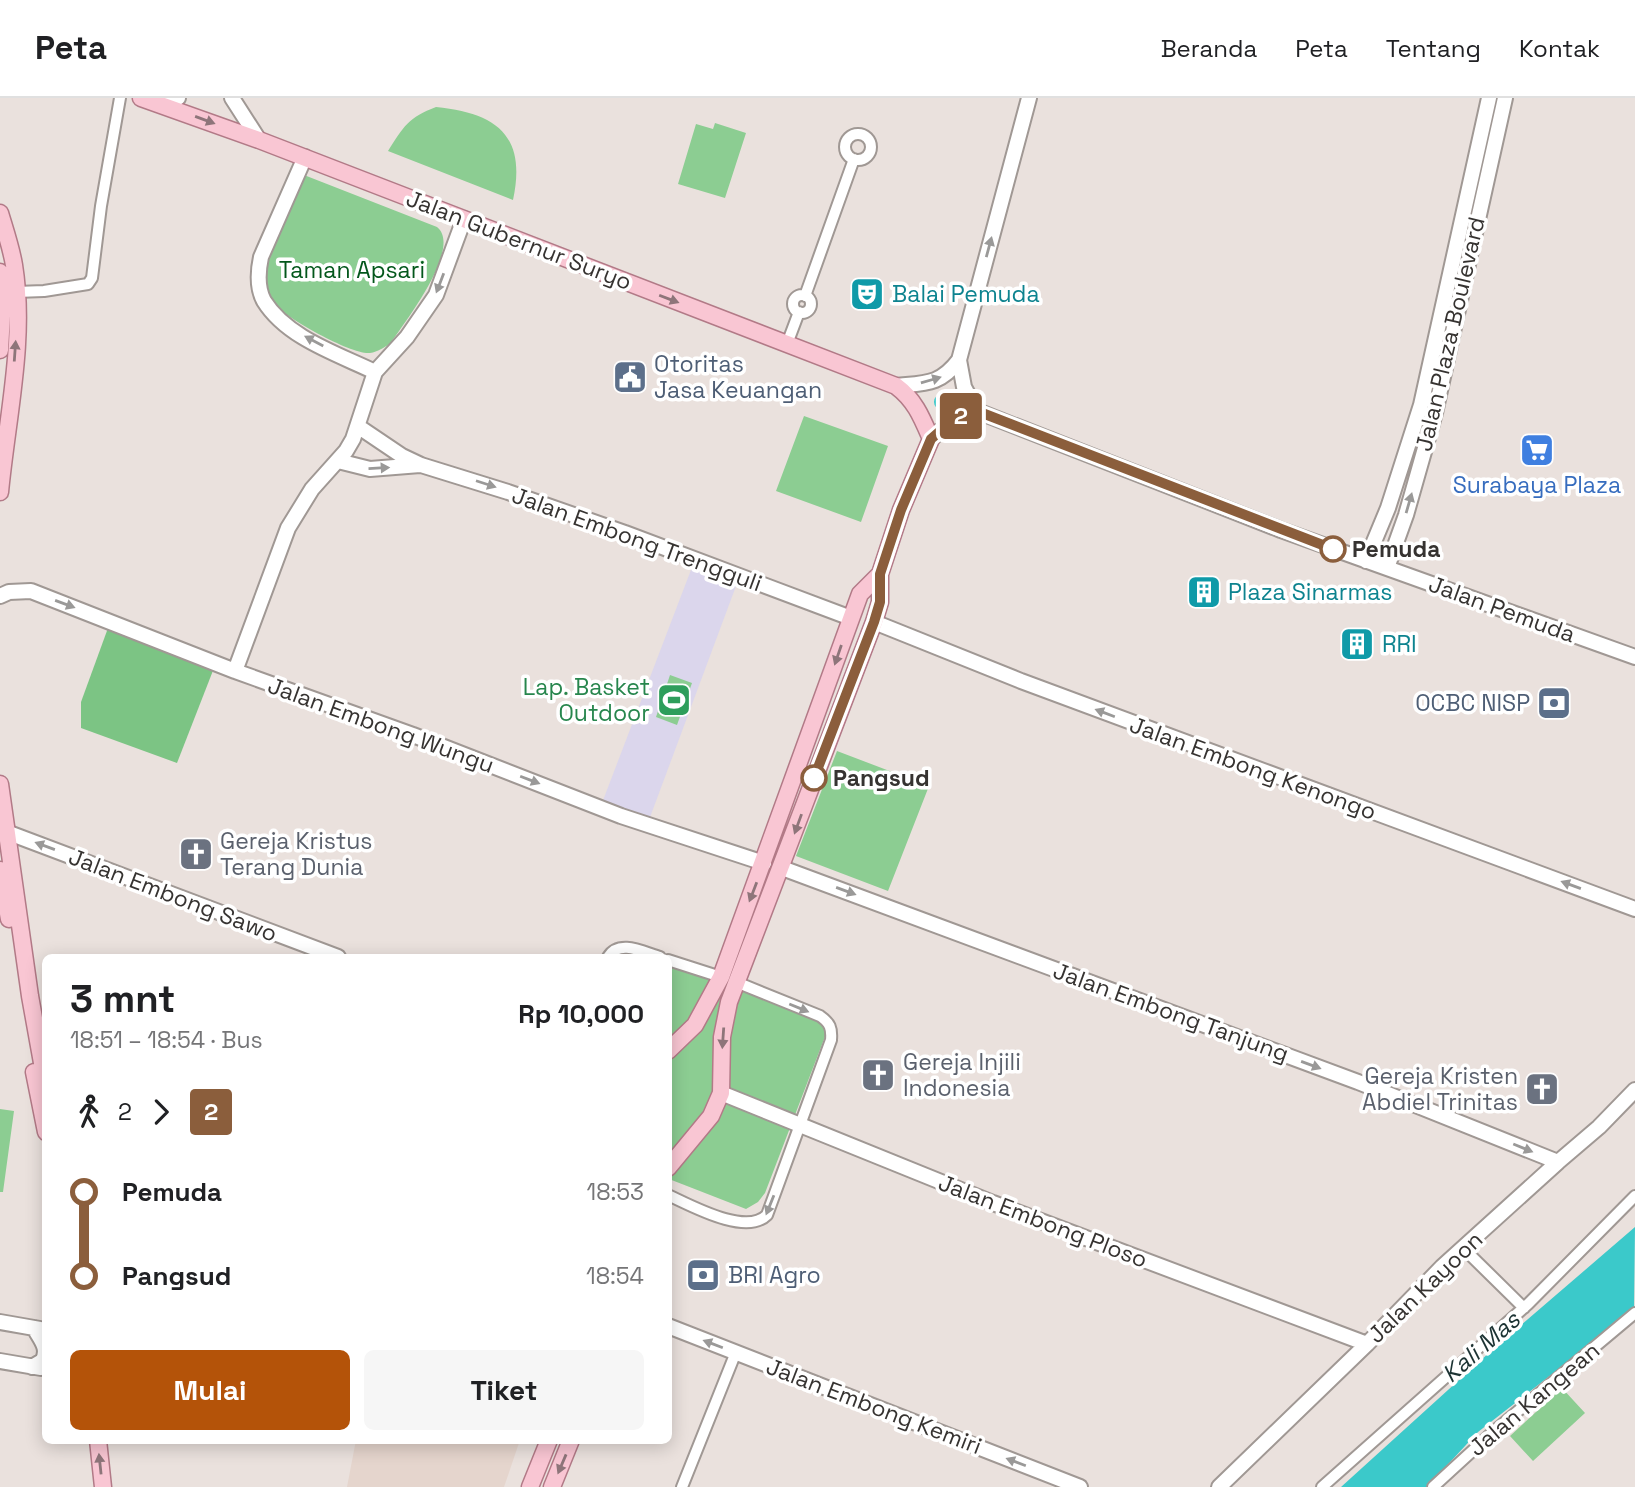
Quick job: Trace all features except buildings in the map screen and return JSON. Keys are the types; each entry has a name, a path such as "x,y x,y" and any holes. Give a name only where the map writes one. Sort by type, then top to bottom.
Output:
{"main road":[{"name":"Jalan Gubernur Suryo","path":"141,98 305,157 897,386"},
{"path":"0,213 14,264 6,294 0,350"},
{"path":"0,272 6,294 15,359 0,492"},
{"path":"672,1047 695,1025 728,980 782,868 874,622 880,602 880,574 901,510 931,439 914,402 897,386"},
{"path":"672,1163 711,1116 721,1093 728,980 764,863 851,618 860,594 880,574"},
{"path":"0,784 9,833 25,964 42,1062"},
{"path":"0,870 42,1109"},
{"path":"98,1444 103,1487"},
{"path":"530,1487 547,1444"},
{"path":"552,1487 569,1444"}],"street":[{"path":"6,294 88,284 92,278 101,206 120,98"},
{"path":"158,104 178,98"},
{"path":"232,98 259,140"},
{"path":"931,439 954,419 977,411 964,387 959,360 1029,98"},
{"name":"Jalan Plaza Boulevard","path":"1387,568 1406,515 1435,413 1455,283 1489,98"},
{"name":"Jalan Plaza Boulevard","path":"1366,561 1388,508 1421,405 1505,98"},
{"path":"1483,124 1498,127"},
{"path":"305,157 261,257 259,281 263,299 290,328 375,372"},
{"path":"787,345 799,312 794,303 798,297 806,296 854,159"},
{"path":"235,671 288,528 312,489 338,461 353,439 375,372 407,337 436,295 464,219"},
{"name":"Jalan Gubernur Suryo","path":"897,386 937,380 948,374 959,360"},
{"name":"Jalan Pemuda","path":"977,411 1277,528 1635,657"},
{"name":"Jalan Embong Trengguli","path":"359,426 402,456 421,465 625,533 851,618"},
{"name":"Jalan Embong Trengguli","path":"338,461 370,469 421,465"},
{"name":"Jalan Embong Wungu","path":"0,596 9,592 31,592 621,816 764,863"},
{"name":"Jalan Embong Kenongo","path":"874,622 1021,681 1635,909"},
{"name":"Jalan Embong Sawo","path":"9,833 330,954"},
{"name":"Jalan Embong Tanjung","path":"782,868 1358,1082 1558,1162"},
{"path":"610,954 615,948 623,947 649,954"},
{"path":"672,961 820,1016 828,1022 832,1030 831,1040 767,1215 761,1221 753,1223 729,1220 672,1197"},
{"name":"Jalan Kayoon","path":"1219,1487 1463,1248 1592,1134 1635,1090"},
{"name":"Jalan Embong Ploso","path":"721,1093 1006,1207 1367,1344"},
{"path":"1322,1487 1524,1308 1635,1196"},
{"path":"1463,1248 1524,1308"},
{"name":"Jalan Kangean","path":"1433,1487 1493,1432 1635,1313"},
{"path":"0,1322 40,1329"},
{"name":"Jalan Embong Kemiri","path":"672,1328 1080,1487"},
{"path":"682,1487 736,1352"},
{"path":"0,1361 38,1368"}],"shaded area":[{"path":"694,562 739,578 649,820 602,803"},
{"path":"355,1444 519,1444 504,1487 347,1487"}],"green space":[{"path":"436,107 475,115 502,131 511,144 515,159 513,200 388,151 408,124"},
{"path":"715,123 746,133 725,198 678,184 696,124 713,129"},
{"name":"Taman Apsari","path":"304,175 437,227 443,237 443,251 428,286 390,344 376,352 361,352 349,348 306,327 275,305 268,293 265,269 270,246"},
{"path":"804,416 888,446 861,522 776,491"},
{"path":"108,628 214,668 177,763 81,728 81,702"},
{"name":"Lap. Basket Outdoor","path":"670,675 692,683 677,725 656,717"},
{"path":"837,751 929,786 888,891 796,856"},
{"path":"672,965 825,1022 826,1034 765,1193 758,1202 746,1209 672,1180"},
{"path":"0,1109 14,1111 3,1192 0,1192"},
{"path":"1562,1388 1585,1413 1533,1461 1510,1436"}],"water":[{"path":"942,394 948,396 948,408 942,410 936,408 934,402 936,396"},
{"name":"Kali Mas","path":"1635,1227 1634,1310 1478,1432 1427,1487 1341,1487 1491,1351"}],"bus line":[{"name":"2","path":"814,778 874,622 880,602 880,574 901,510 931,439 954,419 963,415 977,411 1333,549"}],"place":[{"name":"Balai Pemuda","path":"867,294"},
{"name":"Otoritas Jasa Keuangan","path":"630,377"},
{"name":"Surabaya Plaza","path":"1537,450"},
{"name":"Pemuda","path":"1333,549"},
{"name":"Plaza Sinarmas","path":"1204,592"},
{"name":"RRI","path":"1357,644"},
{"name":"Lap. Basket Outdoor","path":"674,700"},
{"name":"OCBC NISP","path":"1554,703"},
{"name":"Pangsud","path":"814,778"},
{"name":"Gereja Kristus Terang Dunia","path":"196,854"},
{"name":"Gereja Injili Indonesia","path":"878,1075"},
{"name":"Gereja Kristen Abdiel Trinitas","path":"1542,1089"},
{"name":"BRI Agro","path":"703,1275"}]}
